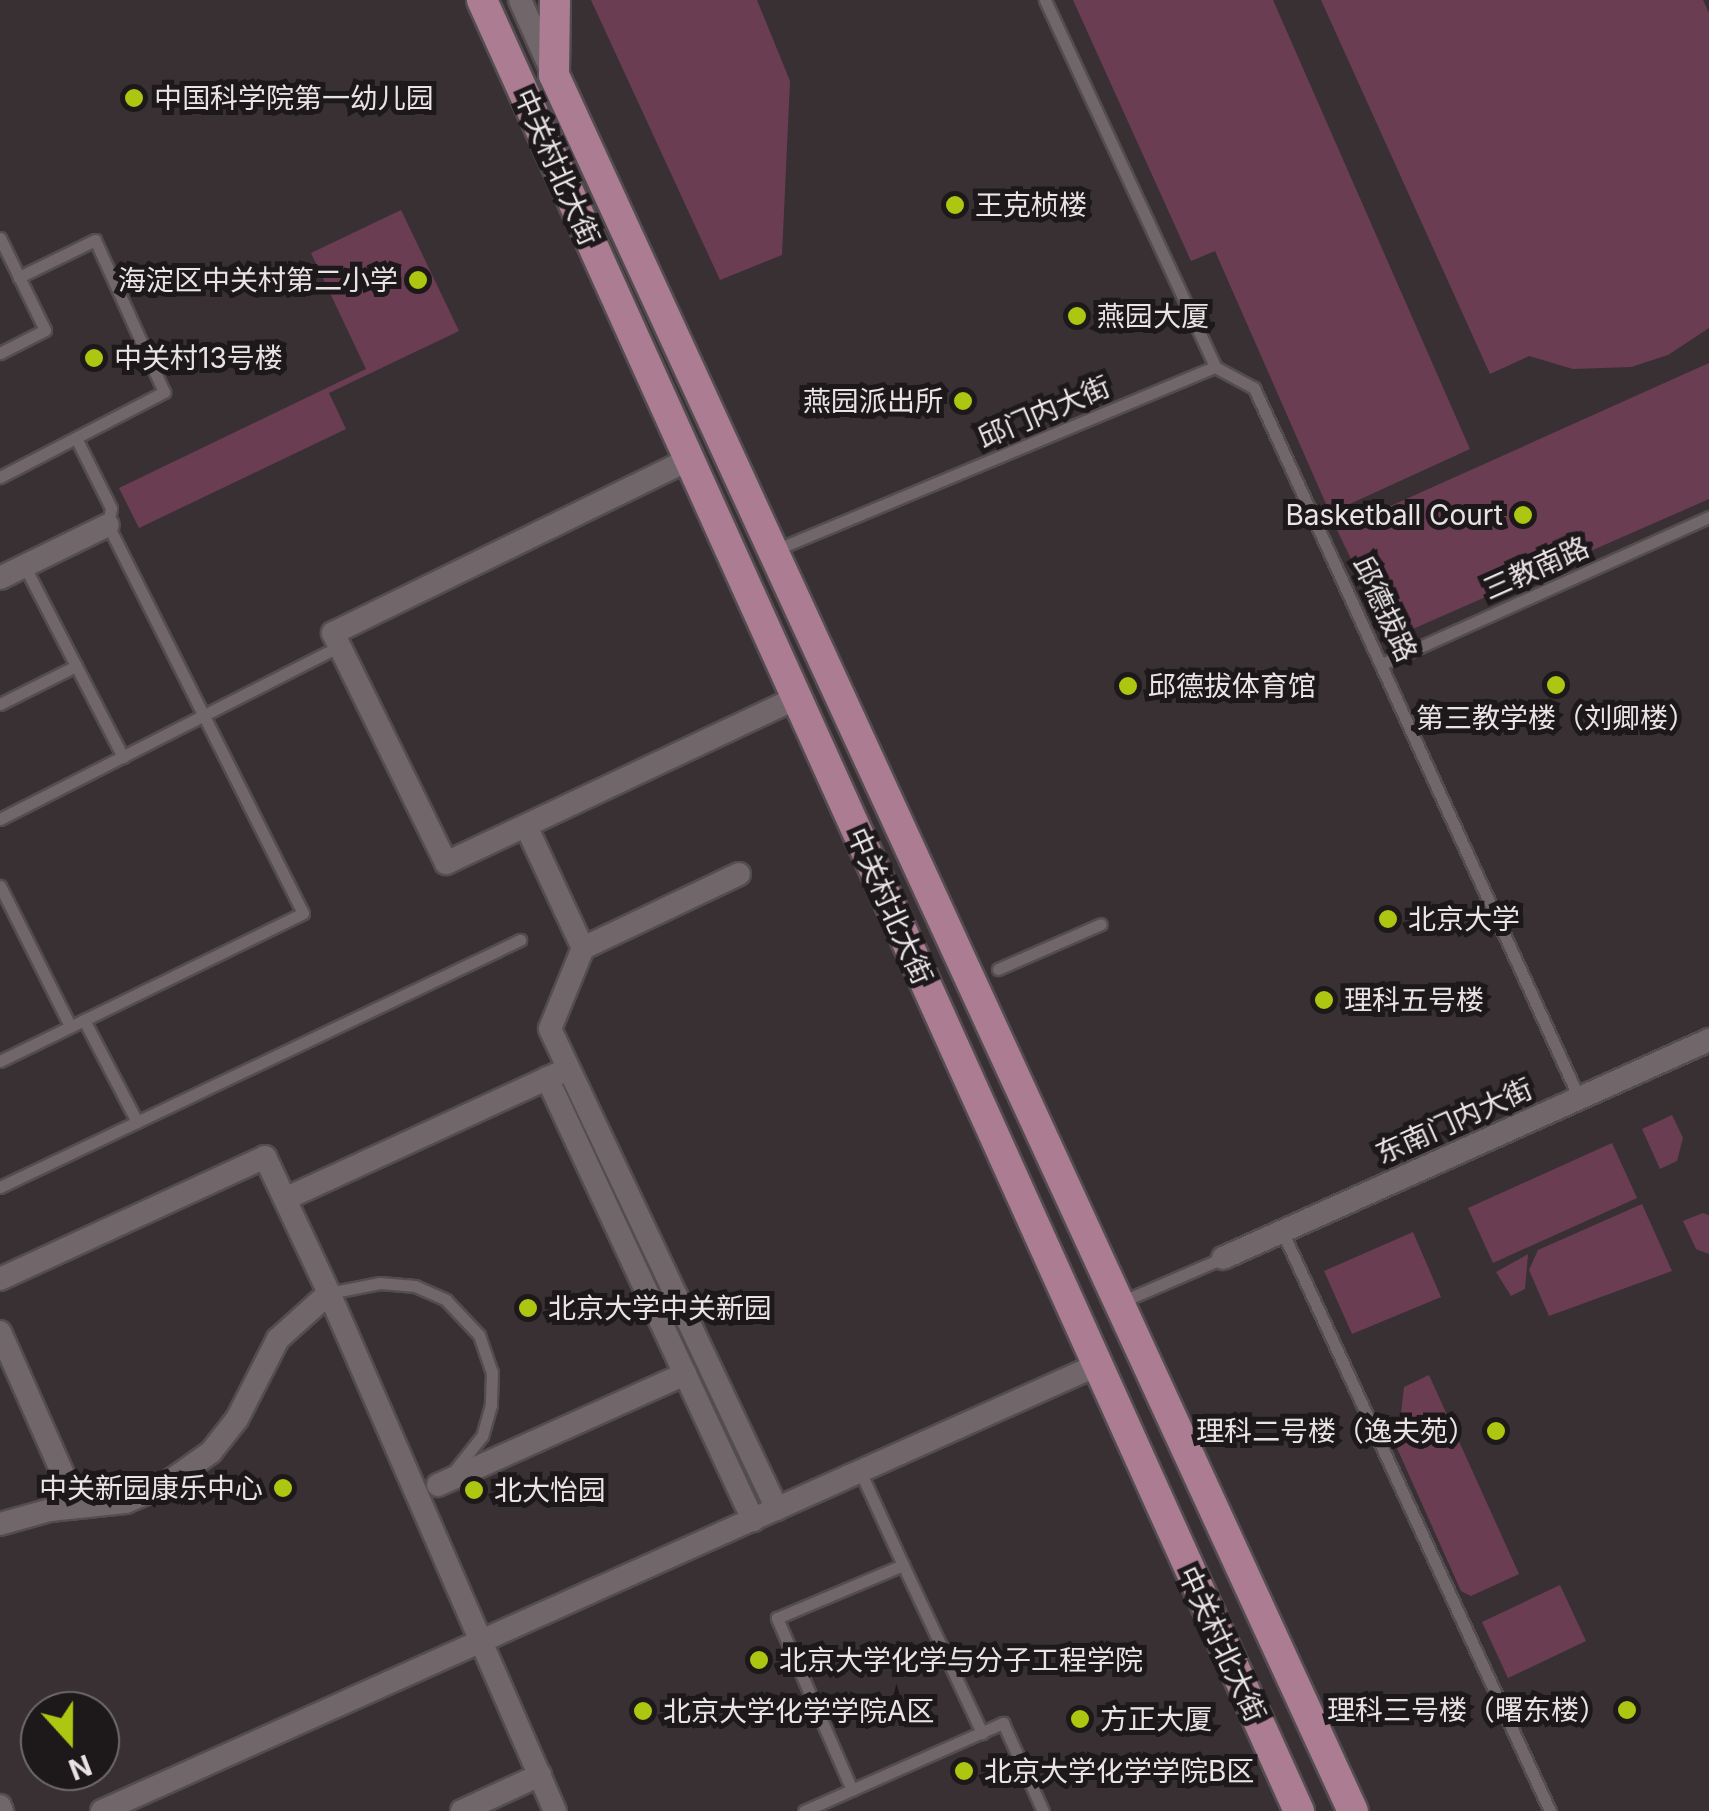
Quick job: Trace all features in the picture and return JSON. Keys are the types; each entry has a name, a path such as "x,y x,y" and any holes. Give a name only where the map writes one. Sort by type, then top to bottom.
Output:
{"main road":[{"name":"中关村北大街","path":"482,0 1299,1811"},
{"name":"中关村北大街","path":"556,0 554,75 1353,1811"}],"street":[{"name":"中关村北大街","path":"520,0 554,75"},
{"path":"690,459 333,633 446,863 796,698"},
{"path":"0,578 108,525"},
{"path":"526,826 582,948"},
{"path":"739,874 582,948 550,1029 558,1074 685,1374 753,1520"},
{"name":"东南门内大街","path":"1223,1258 1709,1040"},
{"path":"285,1199 558,1074"},
{"path":"558,1074 777,1509"},
{"path":"0,1279 265,1157 328,1293 428,1489 481,1643 554,1811"},
{"path":"0,1524 77,1506 126,1502 163,1486 211,1452 237,1418 278,1339 328,1293"},
{"path":"0,1332 77,1506"},
{"path":"102,1811 1097,1364"},
{"path":"428,1489 685,1374"},
{"path":"462,1811 540,1775"}],"lane":[{"path":"1045,0 1214,367"},
{"path":"0,238 45,330 0,352"},
{"path":"0,477 164,392 94,240 19,277"},
{"name":"邱门内大街","path":"773,551 1214,367"},
{"name":"邱德拔路","path":"1214,367 1254,388 1579,1098"},
{"path":"0,1060 303,913 108,525 111,508 76,438"},
{"name":"三教南路","path":"1382,664 1709,517"},
{"path":"25,567 123,757"},
{"path":"0,819 339,646"},
{"path":"0,704 76,666"},
{"path":"0,886 70,1026"},
{"path":"998,970 1101,924"},
{"path":"0,1187 520,940"},
{"path":"84,1020 138,1122"},
{"path":"1282,1231 1550,1811"},
{"path":"1121,1302 1223,1258"},
{"path":"328,1293 380,1284 415,1286 446,1300 479,1335 492,1372 491,1405 464,1462 428,1489"},
{"path":"860,1471 982,1732"},
{"path":"852,1790 778,1618 903,1565"},
{"path":"804,1811 1004,1723 1043,1811"}],"shaded area":[{"path":"591,0 757,0 790,81 782,255 720,280"},
{"path":"1073,0 1273,0 1470,449 1330,513 1215,251 1191,261"},
{"path":"1321,0 1703,0 1709,13 1709,328 1668,355 1631,367 1573,369 1529,356 1490,374"},
{"path":"401,210 459,331 329,393 346,429 139,528 119,488 366,369 311,253"},
{"name":"Basketball Court","path":"1709,363 1709,499 1390,639 1337,530"},
{"path":"1672,1115 1683,1138 1677,1161 1660,1169 1642,1129"},
{"path":"1612,1143 1637,1198 1493,1263 1468,1208"},
{"path":"1642,1204 1672,1271 1549,1316 1529,1270 1538,1250"},
{"path":"1703,1213 1709,1215 1709,1254 1696,1249 1683,1221"},
{"path":"1413,1232 1441,1297 1352,1334 1324,1271"},
{"path":"1528,1254 1525,1289 1511,1296 1496,1272"},
{"path":"1429,1375 1519,1574 1471,1596 1461,1591 1397,1448 1404,1387"},
{"path":"1560,1585 1586,1641 1508,1678 1482,1622"}],"place":[{"name":"中国科学院第一幼儿园","path":"134,98"},
{"name":"王克桢楼","path":"955,205"},
{"name":"海淀区中关村第二小学","path":"418,280"},
{"name":"燕园大厦","path":"1077,316"},
{"name":"中关村13号楼","path":"94,358"},
{"name":"燕园派出所","path":"963,401"},
{"name":"Basketball Court","path":"1523,515"},
{"name":"第三教学楼（刘卿楼）","path":"1556,685"},
{"name":"邱德拔体育馆","path":"1128,686"},
{"name":"北京大学","path":"1388,919"},
{"name":"理科五号楼","path":"1324,1000"},
{"name":"北京大学中关新园","path":"528,1308"},
{"name":"理科二号楼（逸夫苑）","path":"1496,1431"},
{"name":"中关新园康乐中心","path":"283,1488"},
{"name":"北大怡园","path":"474,1490"},
{"name":"北京大学化学与分子工程学院","path":"759,1660"},
{"name":"理科三号楼（曙东楼）","path":"1627,1710"},
{"name":"北京大学化学学院A区","path":"643,1711"},
{"name":"方正大厦","path":"1080,1719"},
{"name":"北京大学化学学院B区","path":"964,1771"}]}
